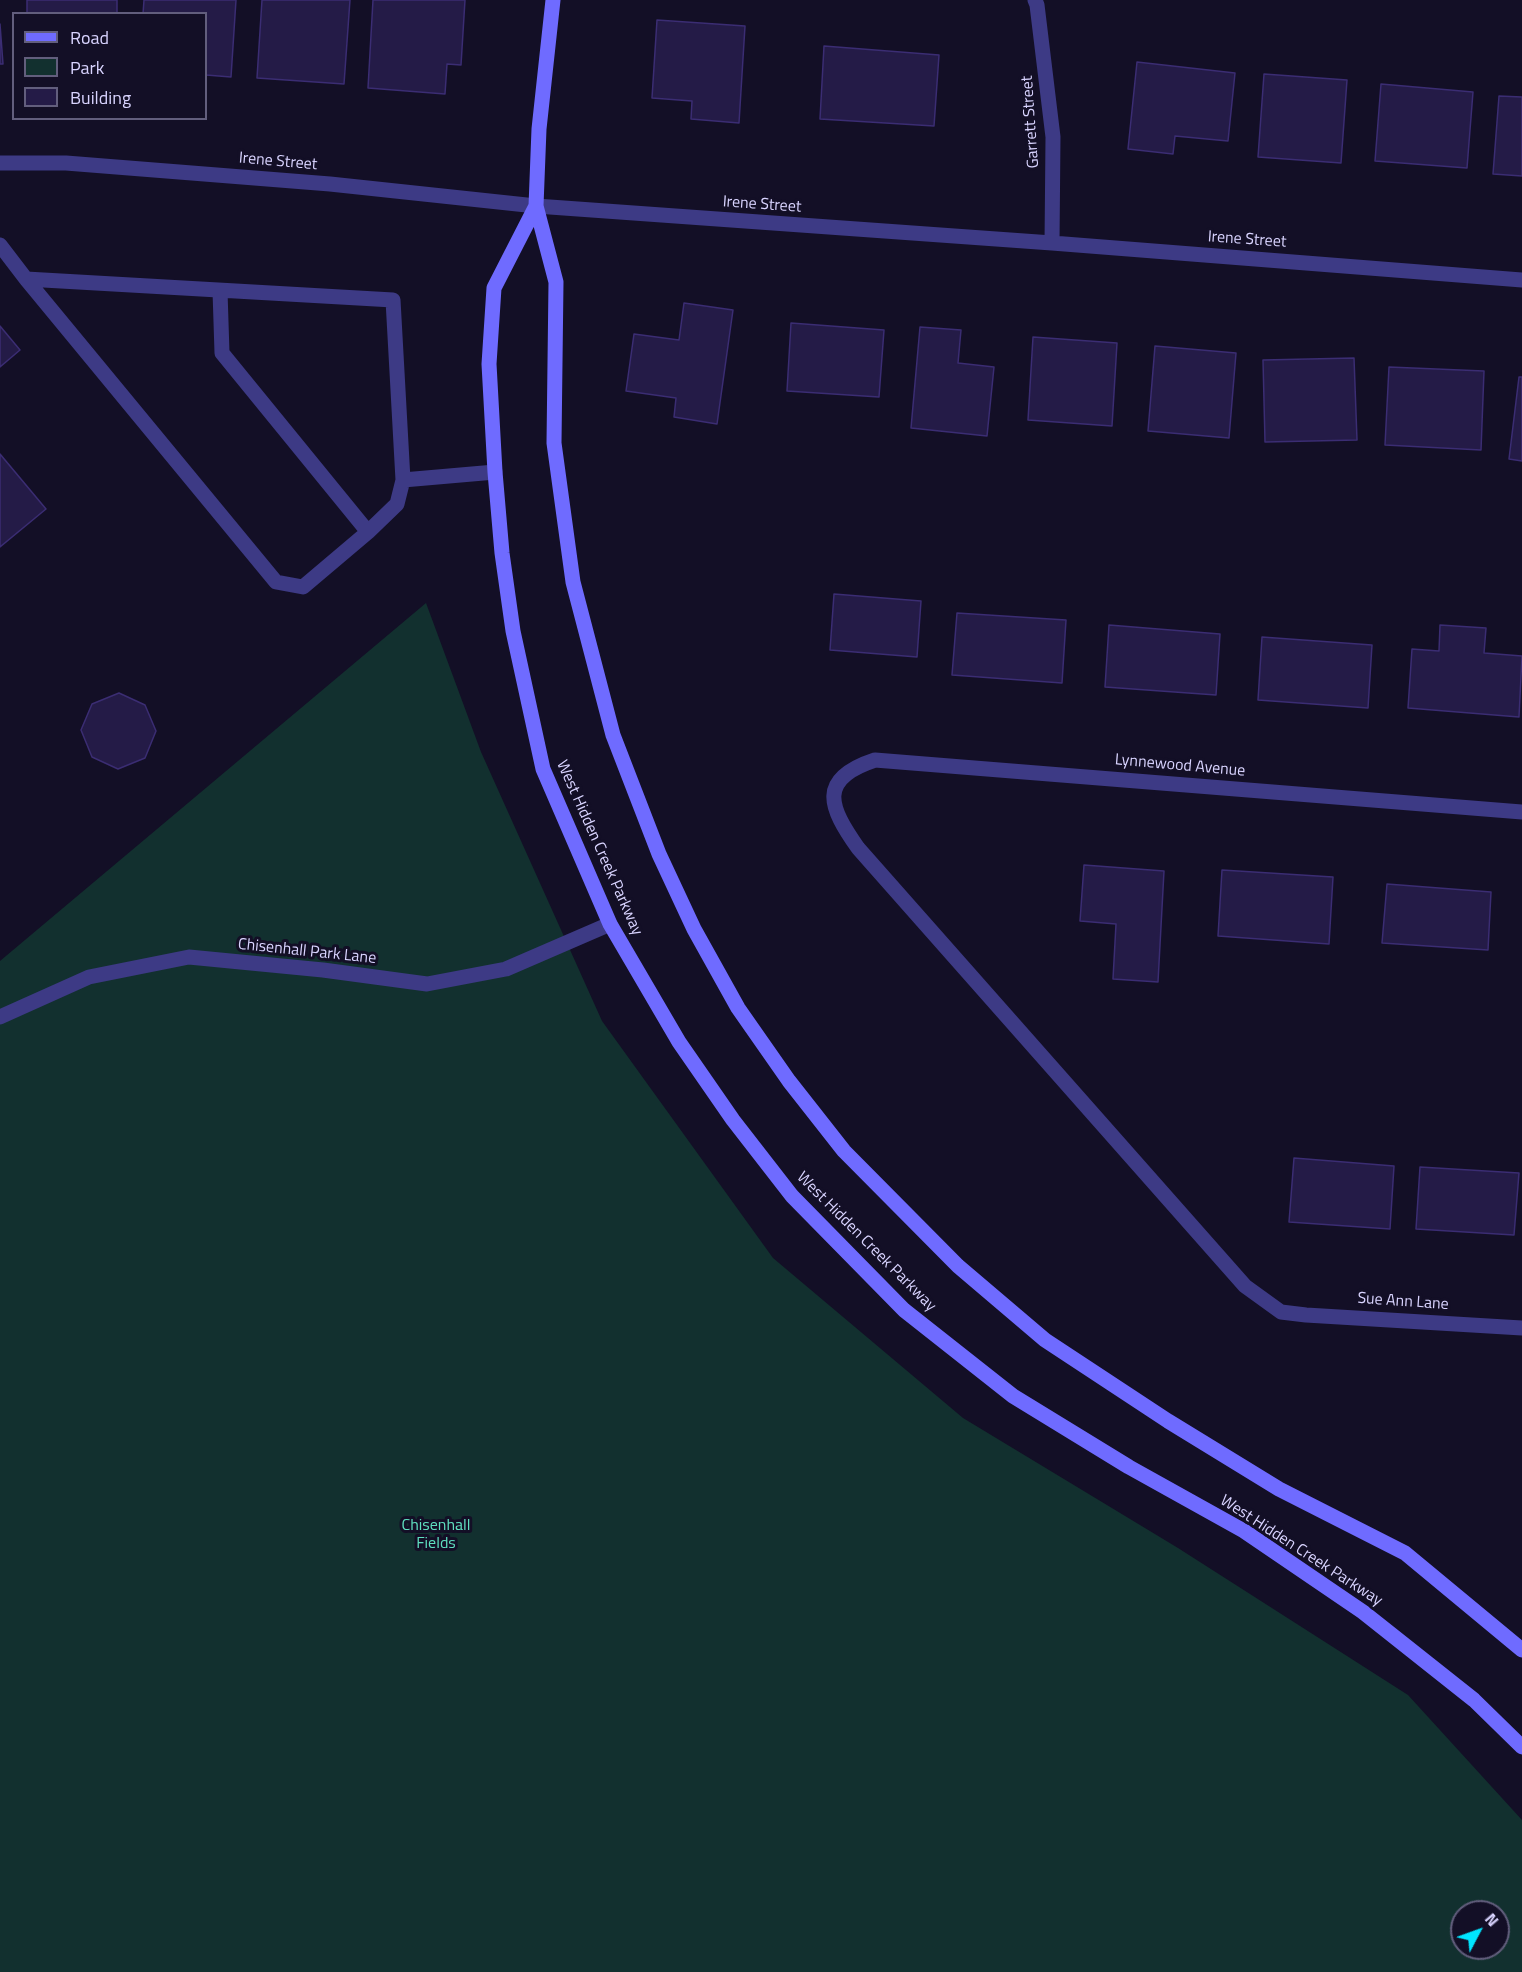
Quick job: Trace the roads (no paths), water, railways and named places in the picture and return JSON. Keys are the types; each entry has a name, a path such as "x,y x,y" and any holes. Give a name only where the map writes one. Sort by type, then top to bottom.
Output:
{"main road":[{"name":"West Hidden Creek Parkway","path":"553,0 539,129 536,206 556,282 554,443 573,582 614,735 659,854 694,929 738,1008 789,1082 844,1151 958,1266 1045,1340 1168,1421 1279,1489 1405,1553 1522,1650"},
{"name":"West Hidden Creek Parkway","path":"536,206 494,288 489,364 502,553 513,631 543,769 610,924 679,1042 733,1120 792,1196 904,1310 1013,1396 1129,1467 1244,1531 1364,1612 1474,1700 1522,1747"}],"street":[{"name":"Garrett Street","path":"1035,0 1053,137 1052,243"},
{"name":"Irene Street","path":"0,163 66,163 330,184 536,206 1522,280"},
{"path":"0,245 26,279 276,582 303,587 397,504 403,480 393,300 26,279"},
{"path":"220,291 222,353 368,532"},
{"path":"403,480 495,472"},
{"name":"Lynnewood Avenue","path":"1281,1312 1245,1286 858,848 840,822 834,808 834,793 841,778 855,767 875,760 1522,812"},
{"name":"Chisenhall Park Lane","path":"0,1017 89,977 189,957 323,970 427,984 506,969 610,924"},
{"name":"Sue Ann Lane","path":"1281,1312 1522,1328"}],"park label":[{"name":"Chisenhall Fields","path":"436,1535"}]}
